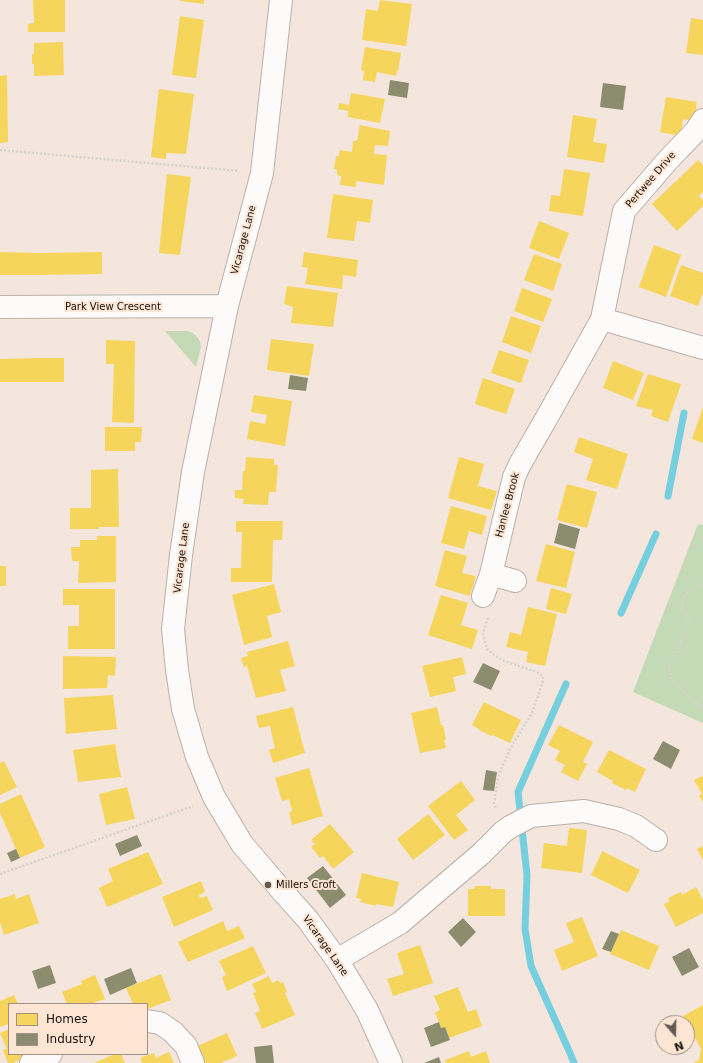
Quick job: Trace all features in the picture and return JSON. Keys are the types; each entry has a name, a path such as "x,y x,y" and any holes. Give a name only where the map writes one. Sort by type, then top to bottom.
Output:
{"street":[{"name":"Vicarage Lane","path":"281,0 262,173 227,306 193,472 181,555 173,629 183,709 197,757 214,797 242,844 308,920 337,960 367,1010 391,1063"},
{"name":"Pertwee Drive","path":"546,419 602,319 624,211 668,160 696,131 703,120"},
{"name":"Park View Crescent","path":"0,307 227,306"},
{"path":"602,319 703,348"},
{"name":"Hanlee Brook","path":"483,596 491,574 514,477 546,419"},
{"path":"491,574 515,581"},
{"path":"337,960 400,923 507,830 531,816 584,811 619,819 638,818 656,840"},
{"path":"148,1022 160,1023 173,1032 186,1046 193,1063"},
{"path":"32,1063 49,1055"}],"path":[{"path":"0,150 262,173"},
{"path":"703,582 702,584 688,591 682,601 689,623 669,669 672,682 703,708"},
{"path":"483,596 490,612 483,633 487,649 504,661 536,672 543,676 532,713 510,749 498,777 494,803 507,830"},
{"path":"0,874 196,805 214,797"}],"green space":[{"path":"165,331 187,331 193,333 197,337 200,341 201,347 196,367"},
{"path":"698,524 703,525 703,723 633,692"}],"building: Homes":[{"path":"33,0 65,0 65,32 28,32 28,24 34,23"},
{"path":"204,0 204,4 180,1"},
{"path":"380,0 412,4 406,46 362,40 366,9 378,11"},
{"path":"180,16 204,20 196,78 172,75"},
{"path":"691,18 703,20 703,55 686,53"},
{"path":"63,42 64,75 34,76 32,54 34,54 34,43"},
{"path":"365,47 401,53 396,76 377,72 375,82 363,80 364,71 361,70"},
{"path":"7,75 8,142 0,143 0,76"},
{"path":"159,89 194,94 186,154 166,153 166,159 151,157"},
{"path":"351,93 385,99 380,123 348,117 348,111 338,109 339,103 349,105"},
{"path":"666,97 697,102 694,121 683,119 681,136 660,132"},
{"path":"573,115 597,119 593,142 607,144 604,163 567,157"},
{"path":"360,125 390,131 388,146 375,145 374,154 387,155 384,185 356,181 356,187 340,185 341,176 337,175 337,170 334,169 336,156 339,156 340,150 352,152 353,141 357,141"},
{"path":"698,160 703,165 703,192 699,196 703,200 703,206 677,231 652,204"},
{"path":"564,169 590,173 583,216 549,211 551,195 560,196"},
{"path":"167,174 191,177 180,255 159,253"},
{"path":"333,194 373,200 370,223 357,221 354,241 327,238"},
{"path":"539,221 569,233 559,259 529,248"},
{"path":"654,245 681,255 666,297 639,287"},
{"path":"0,252 102,252 102,274 0,275"},
{"path":"304,252 358,260 356,277 343,275 342,289 305,284 308,268 302,267"},
{"path":"534,254 562,264 553,291 524,280"},
{"path":"681,265 703,273 703,293 698,306 670,296"},
{"path":"287,286 338,293 333,327 291,323 293,307 284,304"},
{"path":"522,288 552,299 543,322 514,311"},
{"path":"511,316 541,326 531,353 502,342"},
{"path":"271,339 314,344 309,376 267,370"},
{"path":"106,340 135,341 134,423 112,422 114,364 106,364"},
{"path":"499,350 529,360 521,383 491,373"},
{"path":"64,358 64,382 0,382 0,359"},
{"path":"613,361 644,373 633,400 603,388"},
{"path":"648,374 681,384 668,422 651,416 653,410 636,406"},
{"path":"483,378 515,389 506,414 475,404"},
{"path":"254,395 292,401 285,446 247,439 250,421 265,424 267,415 251,412"},
{"path":"703,407 703,443 692,439"},
{"path":"105,427 142,427 141,442 135,442 135,451 105,451"},
{"path":"579,437 628,454 617,489 586,480 593,459 574,452"},
{"path":"246,457 274,459 274,465 278,465 276,492 269,492 268,505 243,504 244,499 235,498 235,490 242,490 243,471 245,471"},
{"path":"459,457 484,464 478,486 497,491 491,510 448,498"},
{"path":"118,469 119,527 70,529 70,508 91,508 91,470"},
{"path":"567,484 597,492 587,528 557,520"},
{"path":"451,506 487,516 482,535 469,531 464,549 441,543"},
{"path":"236,521 283,521 282,540 273,540 272,582 231,582 231,568 241,568 242,532 236,532"},
{"path":"97,536 116,536 116,582 78,583 79,561 72,561 71,547 80,547 80,540 97,540"},
{"path":"546,544 575,552 566,588 536,581"},
{"path":"445,550 467,556 462,573 476,576 470,596 435,586"},
{"path":"0,566 6,566 6,586 0,586"},
{"path":"274,584 281,612 267,616 272,637 244,645 232,595"},
{"path":"551,588 572,594 566,614 546,609"},
{"path":"63,589 115,589 115,649 68,649 68,626 79,626 79,605 63,605"},
{"path":"441,595 468,603 461,625 478,630 472,649 428,635"},
{"path":"528,607 557,614 545,666 526,662 528,652 506,647 510,632 521,635"},
{"path":"288,641 295,666 280,670 286,691 256,698 247,666 244,667 241,658 248,656 247,652"},
{"path":"63,656 116,657 115,676 108,675 107,688 63,689"},
{"path":"462,657 466,674 453,677 456,691 430,697 422,666"},
{"path":"113,695 117,729 66,734 64,698"},
{"path":"484,702 521,720 510,743 492,735 491,736 472,725"},
{"path":"293,707 305,753 273,763 269,750 275,748 270,726 259,728 256,716"},
{"path":"437,707 441,725 443,725 446,748 420,753 411,713"},
{"path":"559,725 593,742 583,762 587,764 578,781 561,772 565,765 555,760 560,751 548,745"},
{"path":"115,744 121,777 78,782 73,750"},
{"path":"609,750 646,769 635,792 627,788 626,790 612,783 613,781 597,772"},
{"path":"4,761 17,787 0,795 0,763"},
{"path":"309,768 323,816 292,825 289,812 292,811 289,799 282,801 275,778"},
{"path":"703,776 703,802 699,796 702,794 694,780"},
{"path":"461,781 475,800 456,815 468,830 454,840 428,806"},
{"path":"127,787 135,819 106,825 99,794"},
{"path":"21,794 45,847 20,858 0,813 0,804"},
{"path":"428,814 445,835 413,860 397,839"},
{"path":"330,824 354,852 333,869 323,856 320,858 311,847 315,844 311,840"},
{"path":"569,828 587,830 582,873 541,868 544,843 567,846"},
{"path":"703,846 703,860 697,849"},
{"path":"602,851 640,870 628,893 591,875"},
{"path":"148,852 163,884 107,907 99,888 113,881 108,869"},
{"path":"362,873 399,882 393,907 376,904 376,906 360,902 361,899 356,898"},
{"path":"201,881 205,892 199,895 200,898 207,896 213,910 174,927 162,897"},
{"path":"475,886 491,886 491,889 505,889 505,916 468,916 468,889 474,889"},
{"path":"696,887 703,900 703,913 676,927 664,904 670,901 668,898 681,892 682,895"},
{"path":"15,894 16,899 29,894 39,923 4,935 0,922 0,899"},
{"path":"582,917 598,956 562,971 554,950 574,942 566,923"},
{"path":"223,921 227,931 239,926 245,938 188,962 178,942"},
{"path":"621,930 659,946 649,970 610,954"},
{"path":"420,945 433,983 393,996 387,979 404,974 397,953"},
{"path":"253,946 266,973 227,991 222,977 226,975 219,961"},
{"path":"161,974 171,1000 148,1009 148,1003 133,1003 126,988"},
{"path":"95,975 105,999 93,1003 67,1003 62,992 82,984 81,981"},
{"path":"269,976 272,983 279,980 280,983 283,982 287,992 285,993 295,1015 262,1029 255,1013 260,1011 253,993 256,992 252,984"},
{"path":"458,987 468,1012 476,1009 482,1026 449,1038 445,1027 441,1028 435,1012 440,1010 434,996"},
{"path":"14,995 18,1003 8,1003 8,1024 0,1027 0,1001"},
{"path":"703,1005 703,1063 693,1063 699,1060 701,1049 695,1038 695,1015 685,1015"},
{"path":"8,1029 8,1055 32,1055 13,1063 8,1063 3,1050 7,1049 0,1033"},
{"path":"227,1033 237,1056 221,1063 201,1063 195,1047"},
{"path":"469,1051 471,1057 486,1051 490,1063 446,1063 445,1060"},
{"path":"169,1052 174,1063 142,1063 140,1058 154,1053 156,1058"},
{"path":"113,1055 121,1055 125,1063 94,1063"}],"building: Industry":[{"path":"390,80 409,83 407,98 388,95"},
{"path":"603,83 626,86 623,110 600,107"},
{"path":"290,375 308,378 306,391 288,389"},
{"path":"559,523 580,529 575,549 554,543"},
{"path":"483,663 500,671 491,690 473,682"},
{"path":"663,741 680,750 671,769 653,759"},
{"path":"486,770 497,772 494,791 483,790"},
{"path":"137,835 142,846 120,856 115,844"},
{"path":"16,849 20,858 11,862 7,853"},
{"path":"323,866 346,895 330,908 307,878"},
{"path":"463,918 476,932 461,947 448,932"},
{"path":"611,931 619,934 611,952 602,949"},
{"path":"689,948 699,967 682,976 672,957"},
{"path":"50,965 56,983 38,989 32,971"},
{"path":"131,968 137,983 110,995 104,979"},
{"path":"439,1022 441,1028 445,1027 450,1040 431,1047 424,1028"},
{"path":"272,1045 274,1063 256,1063 254,1047"},
{"path":"439,1057 441,1063 424,1063"}],"waterway":[{"path":"668,496 684,413"},
{"path":"621,613 656,534"},
{"path":"566,684 518,792 527,875 525,929 531,966 574,1063"}],"place":[{"name":"Millers Croft","path":"268,885"}]}
